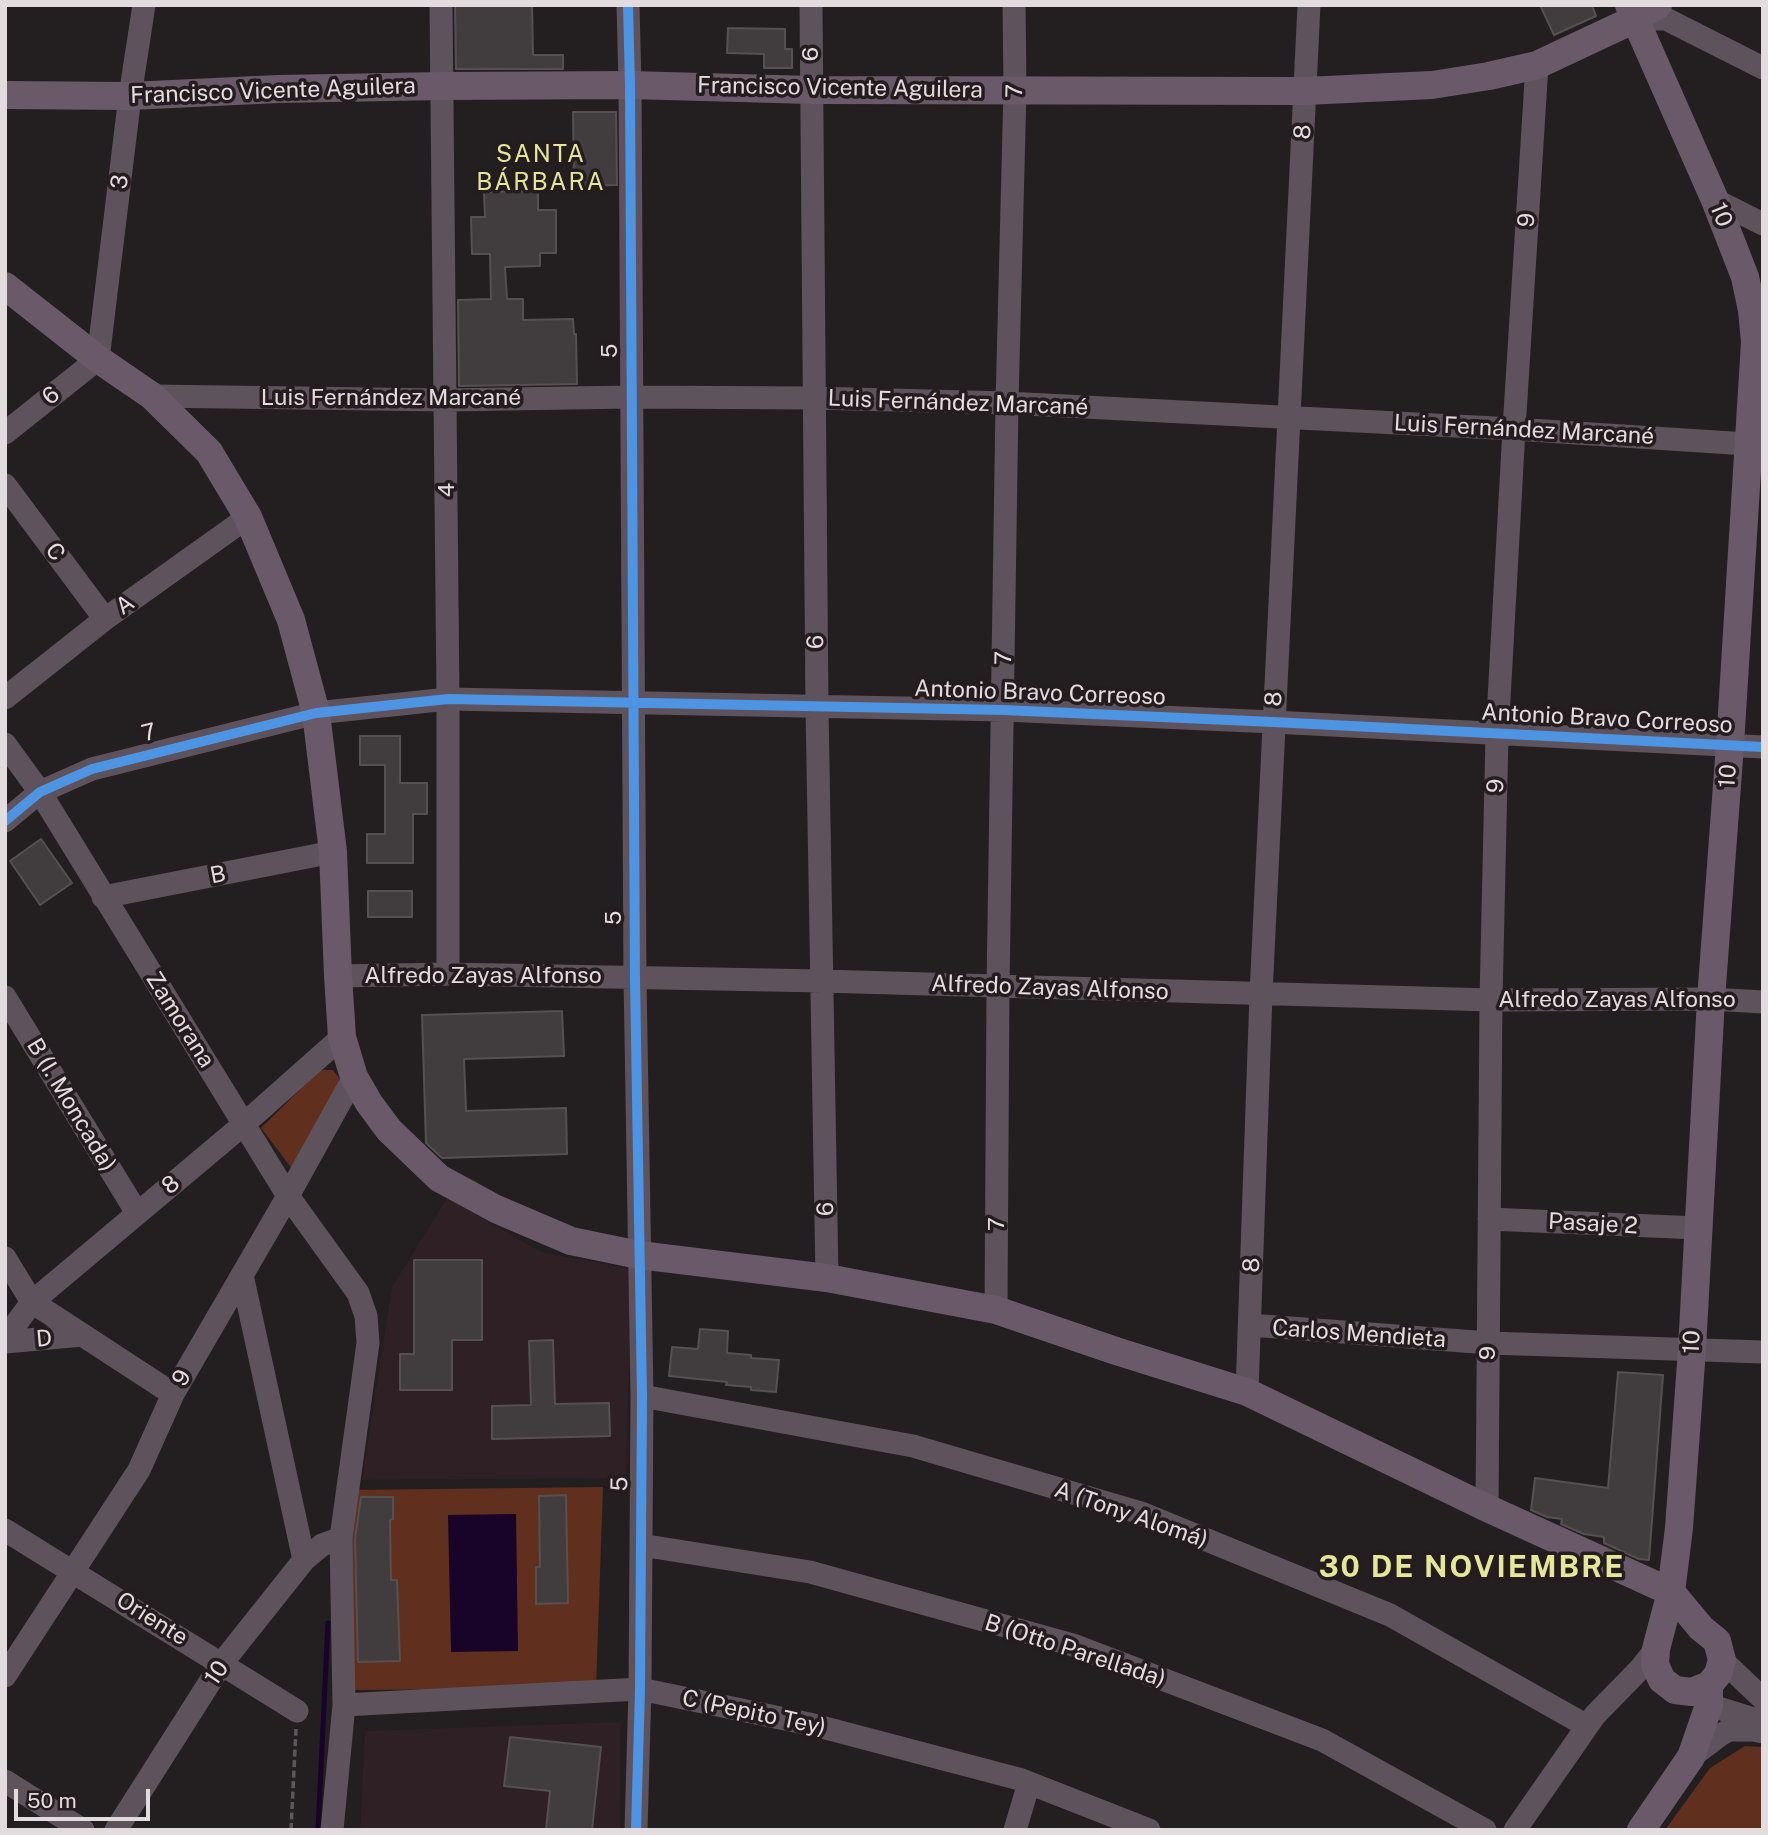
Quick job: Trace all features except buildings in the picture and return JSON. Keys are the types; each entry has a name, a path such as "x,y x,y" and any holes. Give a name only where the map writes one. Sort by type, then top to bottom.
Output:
{"main road":[{"name":"Francisco Vicente Aguilera","path":"5,95 130,96 278,89 443,86 1305,91 1432,85 1537,65 1641,10"},
{"name":"10","path":"1641,10 1745,277 1755,342 1756,445 1711,999 1692,1349 1679,1528 1671,1592 1656,1649 1655,1665 1662,1680 1675,1690 1696,1720 1695,1747"},
{"path":"5,286 98,359 152,396 209,452 248,517 291,620 316,713 333,852 342,1037 354,1077 369,1103 389,1130 439,1178 496,1209 571,1241 639,1255 827,1278 996,1310 1247,1392 1487,1508 1671,1592 1701,1628"},
{"name":"10","path":"1679,1528 1701,1628"},
{"name":"10","path":"1656,1649 1666,1633 1683,1626 1701,1628 1717,1641 1722,1660"},
{"path":"1641,1830 1695,1747 1722,1660"},
{"path":"1675,1690 1709,1695"}],"street":[{"name":"3","path":"98,359 130,96 144,5"},
{"name":"4","path":"441,5 446,400 448,974"},
{"name":"5","path":"628,5 635,978 642,1396 636,1830"},
{"name":"6","path":"811,5 817,708 827,1278"},
{"name":"7","path":"996,1310 998,987 1015,90 1014,5"},
{"name":"8","path":"1247,1392 1273,722 1309,5"},
{"path":"1641,10 1666,19 1763,68"},
{"name":"9","path":"1487,1508 1491,1000 1497,735 1537,65"},
{"path":"1715,200 1763,224"},
{"name":"6","path":"5,433 98,359"},
{"name":"Luis Fernández Marcané","path":"152,396 446,400 814,398 1007,403 1514,429 1756,445"},
{"name":"C","path":"5,485 105,619"},
{"name":"A","path":"5,698 105,619 248,517"},
{"name":"Antonio Bravo Correoso","path":"316,713 448,699 1003,710 1763,747"},
{"name":"7","path":"5,821 40,792 92,769 316,713"},
{"name":"Zamorana","path":"5,744 40,792 288,1196 358,1293 366,1316 368,1343 341,1538"},
{"name":"B","path":"103,897 333,852"},
{"name":"Alfredo Zayas Alfonso","path":"338,976 448,974 822,981 1491,1000 1711,999 1763,1002"},
{"name":"B (I. Moncada)","path":"5,998 137,1213"},
{"name":"8","path":"5,1341 32,1302 244,1124 342,1037"},
{"name":"9","path":"5,1676 139,1470 173,1394 354,1077"},
{"name":"Pasaje 2","path":"1489,1219 1698,1228"},
{"path":"5,1258 32,1302 173,1394"},
{"path":"242,1275 304,1560"},
{"name":"Carlos Mendieta","path":"1250,1325 1489,1343 1763,1352"},
{"name":"D","path":"5,1341 83,1335"},
{"name":"A (Tony Alomá)","path":"642,1396 913,1446 1141,1513 1390,1615 1587,1726"},
{"name":"Oriente","path":"5,1530 297,1711"},
{"path":"332,1830 344,1705 341,1538"},
{"name":"10","path":"116,1830 222,1663 304,1560 322,1545 341,1538"},
{"name":"B (Otto Parellada)","path":"641,1545 810,1572 1073,1645 1322,1740 1485,1830"},
{"name":"10","path":"1515,1830 1595,1714 1656,1649"},
{"path":"1722,1660 1763,1699"},
{"name":"C (Pepito Tey)","path":"344,1705 640,1689 814,1725 1029,1783 1149,1830"},
{"path":"1709,1695 1738,1716 1763,1722"},
{"path":"1695,1747 1729,1730 1763,1732"},
{"path":"5,1781 83,1830"},
{"path":"1015,1830 1029,1783"}],"path":[{"path":"291,1830 297,1711"}],"shaded area":[{"path":"323,1070 333,1070 339,1078 337,1097 293,1170 261,1128"},
{"path":"447,1198 541,1252 631,1269 626,1478 362,1480 392,1287"},
{"path":"603,1487 596,1688 354,1690 351,1490"},
{"path":"516,1514 518,1651 451,1652 448,1515"},
{"path":"621,1722 620,1830 360,1830 365,1731"},
{"path":"1745,1746 1763,1747 1763,1830 1665,1830 1710,1768"}],"waterway":[{"path":"318,1830 328,1623"}],"cycle path":[{"path":"628,5 635,978 642,1396 636,1830"},
{"path":"5,821 40,792 92,769 316,713 448,699 1003,710 1763,747"}],"district":[{"name":"SANTA BÁRBARA","path":"541,169"},
{"name":"30 DE NOVIEMBRE","path":"1472,1568"}]}
